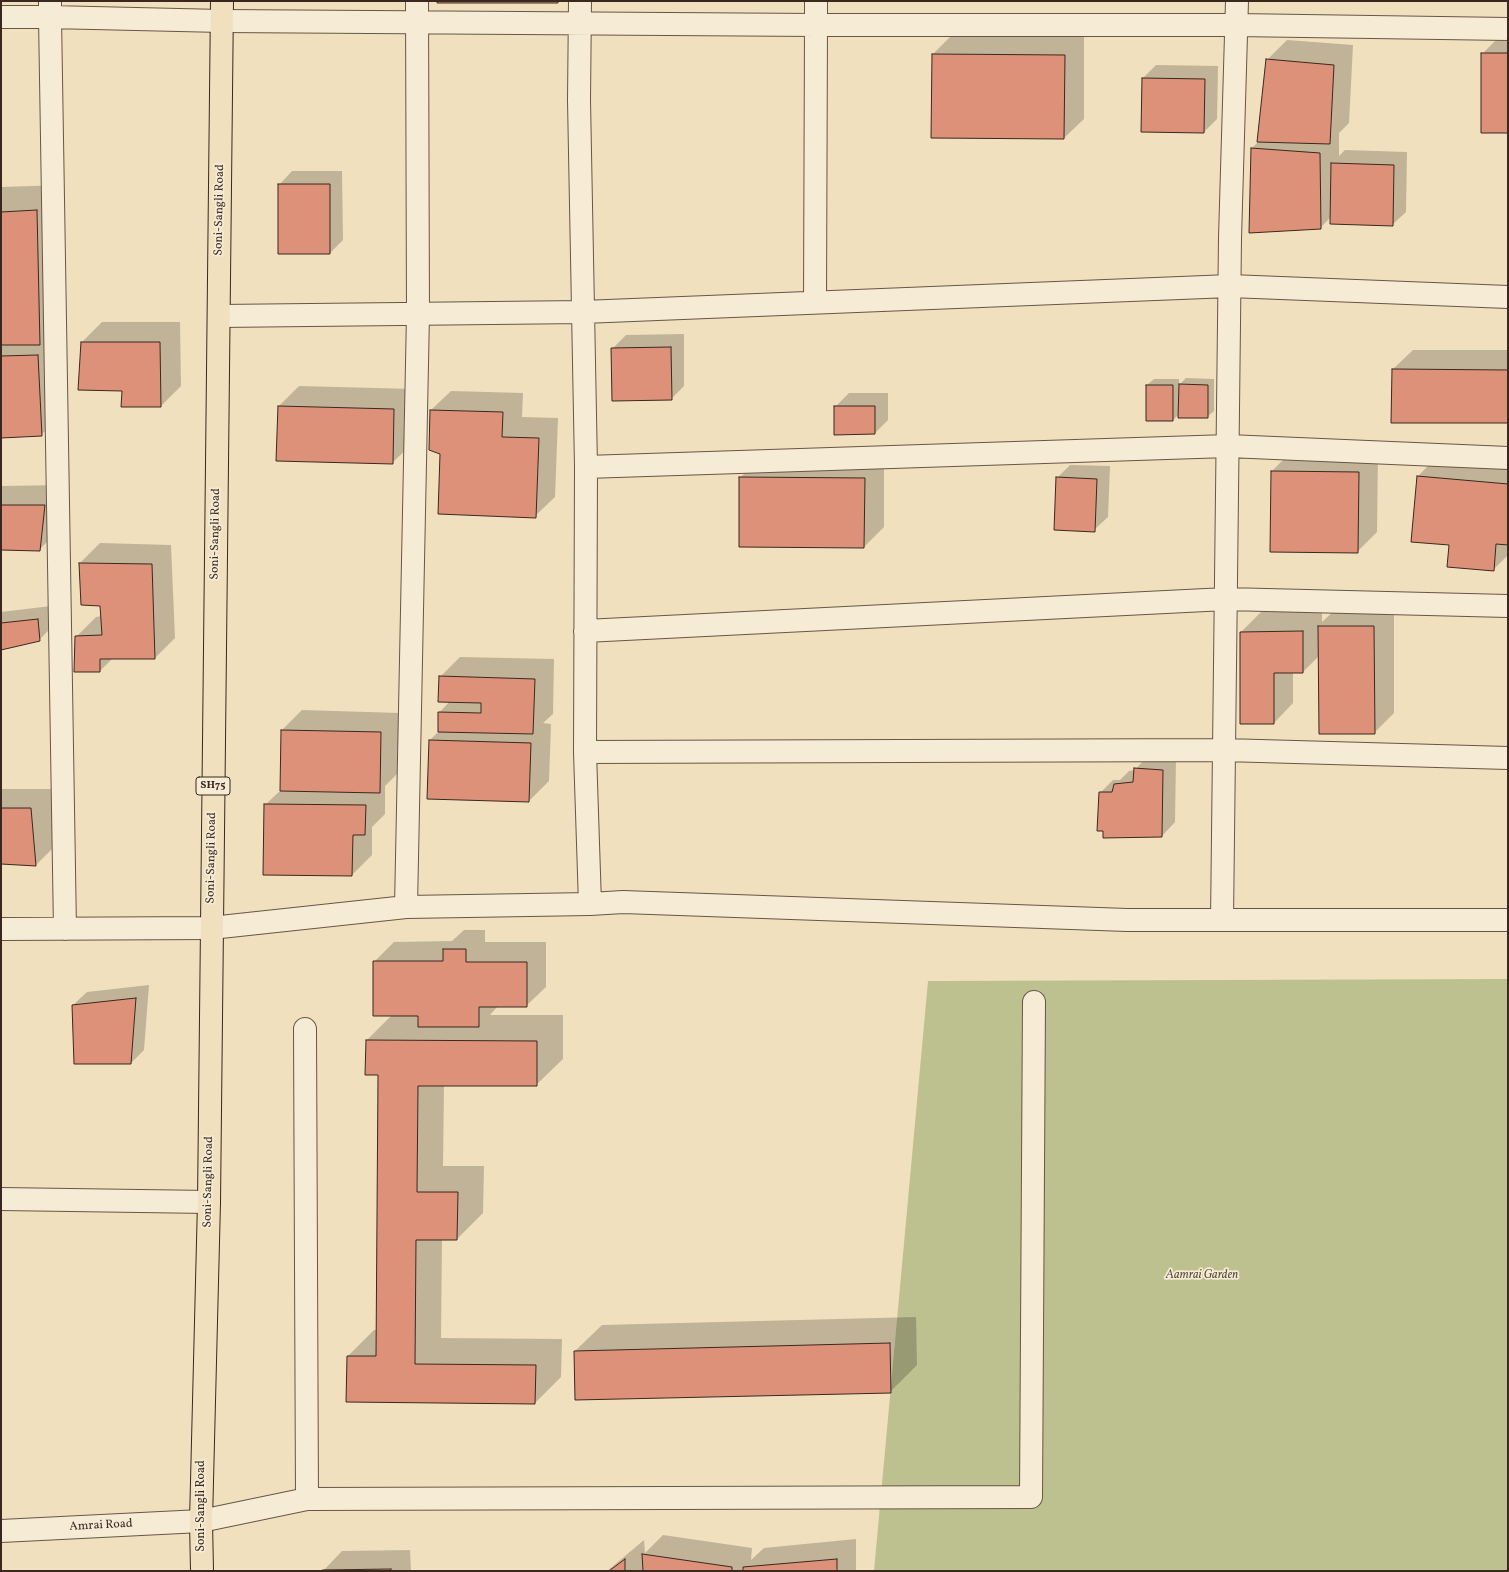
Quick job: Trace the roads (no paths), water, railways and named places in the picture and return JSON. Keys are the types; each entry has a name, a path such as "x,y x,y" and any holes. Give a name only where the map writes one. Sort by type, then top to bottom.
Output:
{"main road":[{"name":"Soni-Sangli Road","path":"202,1571 201,1521 209,1202 222,11"}],"street":[{"path":"406,907 418,314 417,1"},
{"path":"580,1 579,100 586,467 585,752 590,904"},
{"path":"815,302 816,1"},
{"path":"1222,920 1230,286 1237,1"},
{"path":"1,17 50,9 222,11 417,22 816,25 1236,25 1508,29"},
{"path":"50,9 65,929"},
{"path":"219,316 583,312 1230,286 1508,297"},
{"path":"586,467 1228,446 1508,458"},
{"path":"586,631 1226,599 1508,606"},
{"path":"585,752 1224,750 1508,758"},
{"path":"1,929 211,928 406,907 590,904 623,902 1127,920 1508,920"},
{"name":"Amrai Road","path":"1,1531 201,1521 306,1499 1031,1497 1034,1002"},
{"path":"305,1029 306,1499"},
{"path":"1,1198 209,1202"}],"park label":[{"name":"Aamrai Garden","path":"1202,1276"}]}
